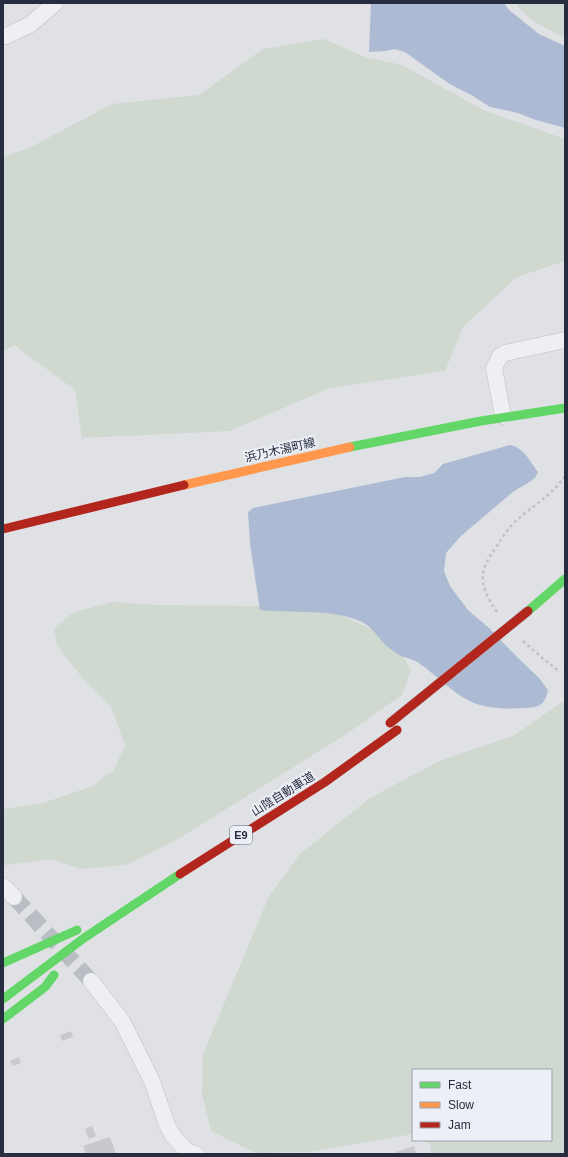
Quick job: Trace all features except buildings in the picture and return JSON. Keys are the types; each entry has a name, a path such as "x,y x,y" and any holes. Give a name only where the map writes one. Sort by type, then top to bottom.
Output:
{"main road":[{"name":"浜乃木湯町線","path":"3,528 311,455 445,426 503,416 565,408"},
{"path":"386,726 528,611 565,579"},
{"name":"山陰自動車道","path":"3,999 84,938 146,896 325,782 400,728"},
{"path":"3,963 80,928 40,956"},
{"name":"E9","path":"3,1019 45,987 84,938"}],"street":[{"path":"3,36 31,24 55,3"},
{"path":"503,416 494,368 500,356 505,353 565,340"},
{"path":"91,981 122,1021 152,1081 166,1125 173,1136 188,1152 196,1154"}],"path":[{"path":"499,615 488,599 482,580 484,566 511,526 548,496 565,476"},
{"path":"522,639 546,662 560,672"}],"shaded area":[{"path":"515,3 565,3 565,38 526,15"},
{"path":"324,39 365,57 402,65 483,110 565,139 565,261 517,277 463,327 445,371 330,388 230,431 82,438 75,390 14,345 3,351 3,157 29,148 112,104 199,95 263,49"},
{"path":"113,602 158,605 258,606 329,610 392,638 411,670 402,695 345,735 178,839 126,865 82,869 51,859 6,865 3,864 3,809 43,803 93,786 114,770 125,745 111,707 84,680 57,645 54,628 74,612"},
{"path":"565,700 565,1154 431,1154 431,1147 427,1141 552,1141 552,1069 412,1069 412,1134 310,1152 256,1153 211,1131 202,1094 203,1054 269,896 300,854 370,798 439,761 513,736"}],"water":[{"path":"371,3 504,3 509,10 539,34 565,46 565,128 518,113 490,107 448,83 405,52 394,49 369,52"},
{"path":"510,445 515,446 529,459 538,472 535,478 514,491 461,536 446,553 444,571 450,586 468,610 489,628 539,678 548,690 545,700 540,705 528,708 500,708 483,706 470,701 455,692 418,662 401,656 393,651 373,630 362,622 325,613 260,610 250,544 248,512 253,508 405,477 420,477 434,473 443,464"}],"tunnel":[{"path":"14,897 91,981"}],"traffic: fast":[{"path":"350,447 481,421 565,408"},
{"path":"528,611 565,579"},
{"path":"3,999 84,938 180,874"},
{"path":"3,963 77,930"},
{"path":"3,1019 45,987 54,975"}],"traffic: slow":[{"path":"184,485 350,447"}],"traffic: jam":[{"path":"3,529 184,485"},
{"path":"390,723 528,611"},
{"path":"180,874 325,782 397,730"}]}
